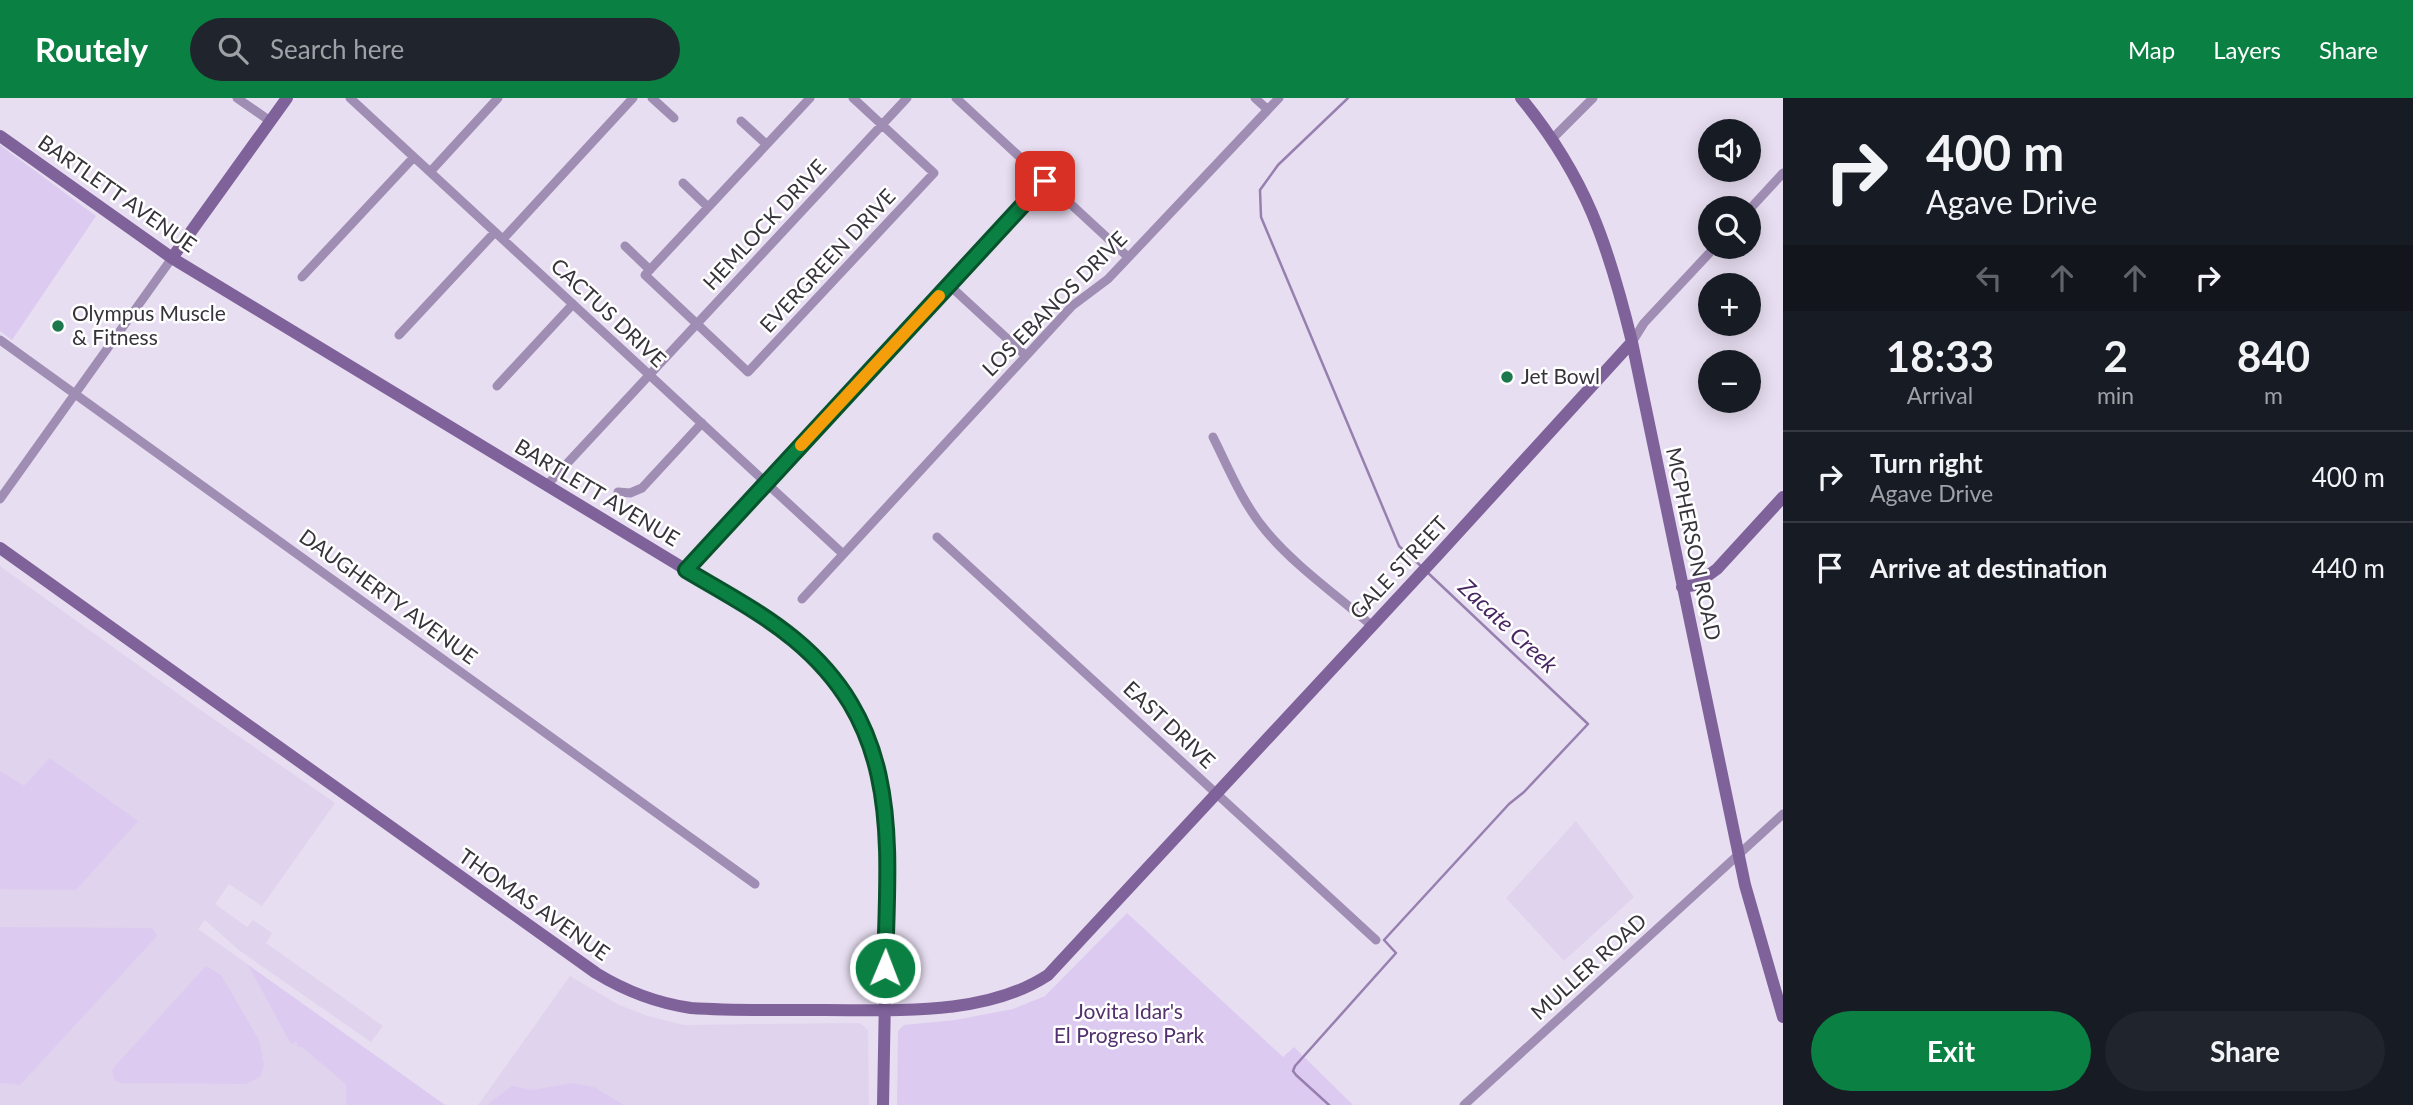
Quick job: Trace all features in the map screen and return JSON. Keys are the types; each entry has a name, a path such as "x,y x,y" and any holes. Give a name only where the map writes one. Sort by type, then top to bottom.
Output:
{"main road":[{"path":"172,258 287,98"},
{"name":"MCPHERSON ROAD","path":"1521,98 1552,139 1575,176 1601,232 1611,261 1632,342 1738,855 1783,1017"},
{"name":"BARTLETT AVENUE","path":"0,136 172,258 769,620 796,641 835,681 857,715 874,755 885,803 888,833 883,1105"},
{"name":"GALE STREET","path":"1107,912 1632,342"},
{"path":"1682,587 1695,585 1717,569 1783,497"},
{"name":"THOMAS AVENUE","path":"0,548 596,973 619,987 664,1004 691,1008 918,1011 1005,995 1030,987 1048,975 1107,912"}],"street":[{"path":"237,98 270,121"},
{"name":"CACTUS DRIVE","path":"350,98 842,553"},
{"path":"430,172 498,98"},
{"path":"503,239 633,98"},
{"path":"652,98 674,118"},
{"path":"648,273 810,98"},
{"path":"853,98 882,124"},
{"name":"HEMLOCK DRIVE","path":"547,485 907,98"},
{"path":"956,98 1128,257"},
{"path":"1255,98 1267,109"},
{"name":"LOS EBANOS DRIVE","path":"802,599 1025,355 1072,306 1108,279 1279,98"},
{"path":"1552,139 1593,98"},
{"path":"741,121 766,145"},
{"name":"EVERGREEN DRIVE","path":"697,324 748,372 934,173 882,124"},
{"path":"302,277 414,157"},
{"path":"1761,197 1783,173"},
{"path":"686,570 1045,181"},
{"path":"683,183 708,207"},
{"path":"399,335 495,232"},
{"path":"625,246 697,324"},
{"path":"0,499 172,258"},
{"name":"GALE STREET","path":"1632,342 1644,323 1704,259"},
{"path":"949,285 1025,355"},
{"path":"497,386 573,304"},
{"name":"DAUGHERTY AVENUE","path":"0,340 755,884"},
{"path":"618,492 630,493 642,488 702,423"},
{"path":"1213,437 1242,496 1266,531 1289,555 1372,625"},
{"name":"EAST DRIVE","path":"937,537 1376,940"},
{"name":"MULLER ROAD","path":"1464,1105 1783,814"}],"shaded area":[{"path":"0,566 335,803 262,906 229,884 215,904 247,927 253,920 272,933 266,943 383,1026 371,1042 240,951 205,920 198,929 445,1105 0,1105"},
{"path":"1576,821 1634,897 1564,961 1506,898"},
{"path":"570,976 619,1005 684,1025 860,1023 868,1030 869,1105 478,1105"}],"green space":[{"path":"0,145 96,216 12,340 0,331"},
{"path":"50,758 138,821 76,890 0,889 0,771 24,786"},
{"name":"Jovita Idar's El Progreso Park","path":"1127,913 1283,1057 1294,1047 1353,1105 897,1105 898,1031 904,1025 955,1020 1013,1009 1045,996"},
{"path":"0,927 152,928 157,936 20,1085 0,1083"},
{"path":"248,965 445,1105 346,1105 346,1084 302,1047 298,1047 296,1042 291,1044"},
{"path":"206,966 221,975 259,1040 264,1065 260,1077 246,1084 121,1083 115,1080 112,1071 116,1065"},
{"path":"572,1083 594,1087 624,1105 487,1105 512,1086 532,1090"}],"waterway":[{"name":"Zacate Creek","path":"1348,98 1278,165 1260,190 1261,217 1399,546 1422,567"},
{"name":"Zacate Creek","path":"1329,1105 1296,1075 1293,1071 1295,1066 1396,953 1384,940 1509,804 1524,792 1588,724 1427,572"}],"slow traffic":[{"path":"801,445 939,296"}],"place":[{"name":"Olympus Muscle & Fitness","path":"58,326"},
{"name":"Jet Bowl","path":"1507,377"}],"route":[{"path":"885,968 888,833 885,803 874,755 857,715 835,681 796,641 769,620 686,570 1045,181"}]}
